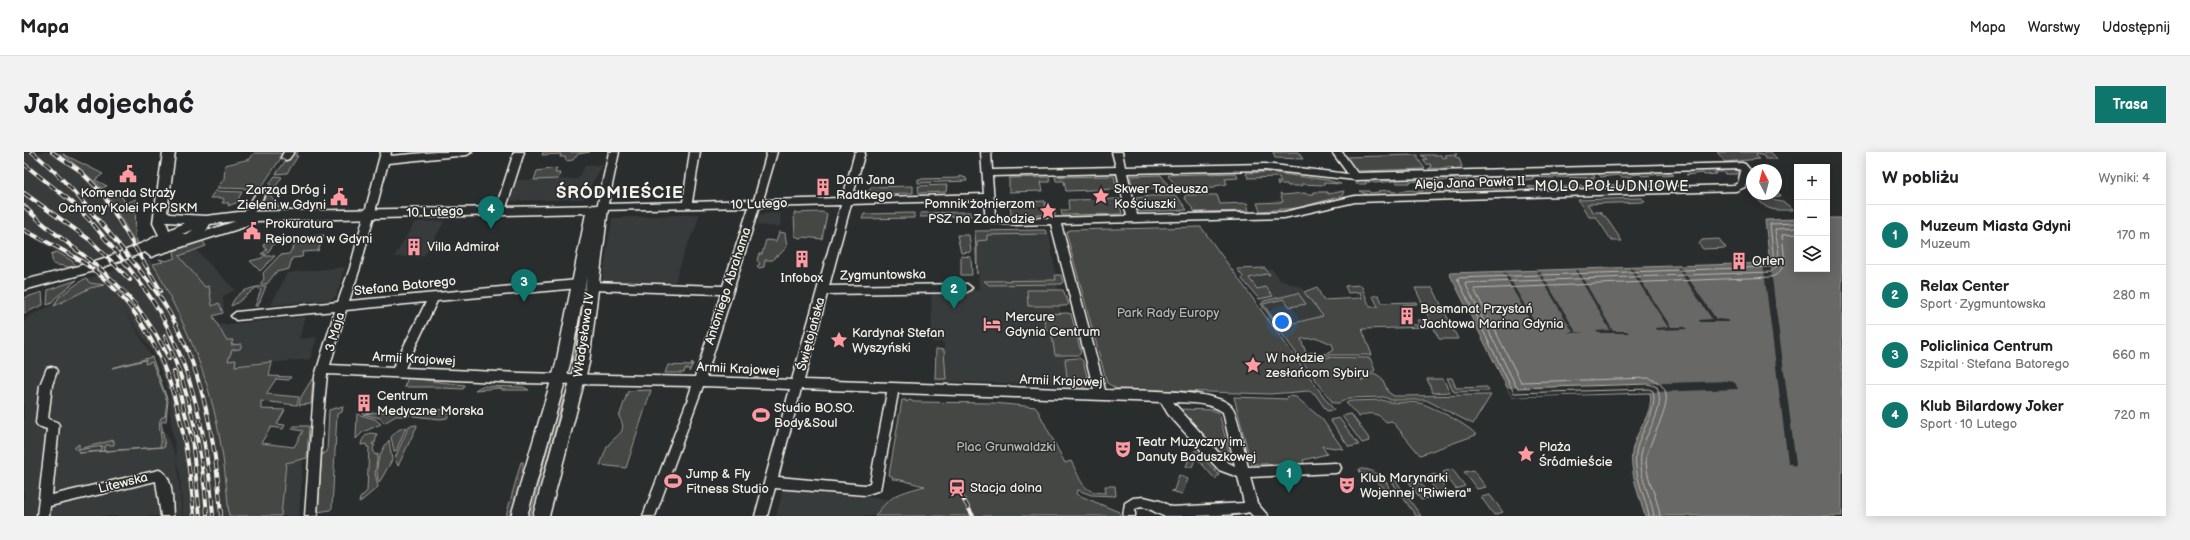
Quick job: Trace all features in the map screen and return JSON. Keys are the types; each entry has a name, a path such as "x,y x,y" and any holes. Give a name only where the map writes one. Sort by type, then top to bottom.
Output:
{"main road":[{"path":"169,152 160,214 160,227 168,235 176,239 188,240 199,232 205,221"},
{"name":"10 Lutego","path":"262,217 598,208"},
{"name":"Władysława IV","path":"519,516 559,379 584,285 598,208"},
{"path":"160,214 172,218 188,218 205,221"},
{"path":"24,285 80,270 140,249 168,235 205,221 247,216 262,217"},
{"path":"24,295 262,217"},
{"name":"Władysława IV","path":"541,516 578,378 584,285"}],"street":[{"path":"385,156 467,152"},
{"path":"500,211 519,152"},
{"name":"Władysława IV","path":"598,208 614,152"},
{"path":"687,206 696,152"},
{"name":"Antoniego Abrahama","path":"649,516 693,401 752,211 761,196 772,152"},
{"name":"Świętojańska","path":"761,516 848,201 860,152"},
{"path":"986,152 986,173 990,219 1011,222 1133,219 1117,152"},
{"path":"1337,152 1355,177"},
{"name":"3 Maja","path":"311,516 317,416 324,369 342,306 355,268 385,156"},
{"name":"Aleja Jana Pawła II","path":"1121,170 1275,167 1355,177 1742,166 1746,171 1742,185 1736,188 1355,199 1284,215 1133,219"},
{"path":"986,173 1121,170"},
{"path":"247,216 261,192"},
{"path":"848,201 988,197"},
{"name":"10 Lutego","path":"598,208 848,201"},
{"path":"1056,220 1102,396"},
{"name":"Stefana Batorego","path":"236,316 584,285 727,290"},
{"name":"Zygmuntowska","path":"823,290 967,288"},
{"path":"397,372 433,298"},
{"name":"Armii Krajowej","path":"324,369 559,379 578,378 1193,398 1222,405 1229,414 1243,472"},
{"path":"42,516 45,502 53,425 42,423 46,385 51,371"},
{"path":"770,482 865,490 876,486 892,389"},
{"path":"1164,398 1172,410 1224,466 1234,472 1335,468"},
{"path":"1243,472 1250,506 1262,516"},
{"name":"Litewska","path":"45,502 149,476 159,475 164,479 167,516"},
{"path":"1129,516 1129,507 1136,503 1158,505 1170,514 1243,509 1250,506"}],"shaded area":[{"path":"24,152 60,152 95,169 99,177 95,180 107,186 102,189 114,204 138,246 76,266 72,261 24,233"},
{"path":"603,165 583,199 510,201 517,180 578,179 585,166"},
{"path":"781,213 780,227 757,225 760,214"},
{"path":"699,214 696,227 686,248 675,282 602,281 612,218"},
{"path":"445,221 424,256 394,257 415,222"},
{"path":"1049,234 1058,289 1068,385 935,381 936,349 944,350 944,344 941,342 932,342 931,291 979,290 977,241 986,235"},
{"path":"196,250 235,290 223,296 224,313 220,315 213,315 209,286 205,287 179,256"},
{"path":"149,259 167,286 209,365 236,516 183,516 180,476 171,423 169,393 155,356 124,309 152,357 168,401 166,421 161,422 177,459 182,516 24,516 24,321 31,315 90,288 102,285 90,283 86,279"},
{"path":"345,267 336,296 330,300 271,305 287,273"},
{"path":"1272,269 1280,280 1301,287 1323,316 1279,326 1243,277"},
{"path":"306,317 299,339 317,337 310,359 234,366 236,360 228,361 226,340 219,325"},
{"path":"303,458 299,516 281,516 286,463"},
{"path":"783,490 900,500 880,516 776,516"}],"green space":[{"path":"292,152 298,152 295,156 298,156 287,173 276,174"},
{"path":"543,152 590,152 578,154 573,160 566,161 565,157 560,157 561,154 542,155"},
{"path":"1273,152 1298,152 1303,159 1275,158"},
{"path":"1717,152 1771,152 1777,159 1765,159 1764,156 1757,154 1756,156 1760,159 1725,162"},
{"path":"254,153 280,153 283,155 260,189 217,188 224,179 225,165 250,159"},
{"path":"63,154 103,174 95,180 107,186 102,188"},
{"path":"1457,154 1454,156 1459,158 1462,167 1428,169 1432,167 1430,164 1426,164 1423,160 1427,159 1421,155 1441,155 1443,158 1447,157 1445,155"},
{"path":"1418,155 1418,159 1425,169 1356,171 1346,157"},
{"path":"557,168 555,173 560,173 558,179 534,180 537,171"},
{"path":"1738,170 1738,174 1715,172 1716,174 1704,175 1703,173 1686,175 1691,171"},
{"path":"1664,171 1674,175 1663,176 1662,174 1642,176 1640,174 1631,175 1632,177 1621,177 1619,175 1601,177 1598,173"},
{"path":"1266,172 1327,180 1341,184 1324,183 1324,185 1301,184 1302,186 1288,186 1287,184 1279,184 1278,186 1277,182 1281,182 1279,177 1248,178 1246,173"},
{"path":"1236,173 1238,178 1225,179 1227,184 1215,186 1215,188 1179,189 1168,176 1169,175"},
{"path":"1593,174 1595,178 1532,177 1533,179 1523,180 1523,178 1529,175"},
{"path":"1161,175 1171,189 1133,189 1130,176"},
{"path":"275,176 282,177 270,195 279,207 258,207 270,190 270,183"},
{"path":"960,176 966,178 967,181 918,183 918,179 960,178"},
{"path":"1114,176 1117,189 1066,191 1064,181 1056,181 1055,177"},
{"path":"1500,176 1509,180 1489,178 1489,180 1476,181 1475,179 1466,179 1467,181 1455,181 1454,179 1435,182 1432,177"},
{"path":"1049,177 1050,182 1041,182 1043,191 1009,192 1009,178"},
{"path":"1427,178 1429,182 1410,181 1410,183 1397,183 1395,181 1374,183 1365,182 1366,184 1356,184 1356,182 1360,180"},
{"path":"1679,182 1679,185 1673,187 1609,189 1606,184 1625,186 1625,184 1637,183 1639,185 1660,183 1661,185"},
{"path":"1590,184 1600,184 1603,189 1536,191 1526,186 1546,188 1545,186 1569,187 1568,185 1581,185 1583,187 1590,187"},
{"path":"947,185 946,192 919,193 918,186"},
{"path":"913,186 913,193 868,194 871,187"},
{"path":"1502,187 1514,188 1509,191 1441,193 1439,189 1503,189"},
{"path":"1422,189 1433,189 1435,193 1368,195 1359,191 1369,191 1370,193 1391,190 1392,192 1413,190 1423,191"},
{"path":"215,191 242,192 236,203 228,206 229,203 222,203 224,200 223,198 210,198"},
{"path":"1344,191 1342,196 1297,208 1260,211 1257,203 1283,202 1280,193 1283,195 1327,192 1328,194"},
{"path":"111,194 121,196 126,203 136,199 135,236 139,245 134,241 108,196"},
{"path":"1186,195 1217,195 1220,204 1247,203 1249,211 1195,212 1184,197"},
{"path":"1150,196 1177,196 1187,210 1139,212 1136,198"},
{"path":"1642,198 1645,202 1587,204 1593,212 1600,212 1603,216 1605,216 1622,241 1612,241 1596,217 1589,217 1578,200"},
{"path":"1119,199 1122,214 1062,215 1061,210 1069,210 1068,200"},
{"path":"1758,200 1774,200 1782,202 1793,210 1771,209"},
{"path":"1045,201 1046,211 1055,211 1055,215 1011,215 1010,203"},
{"path":"822,212 827,214 822,239 803,237 802,239 795,236 794,213"},
{"path":"971,212 971,216 920,217 920,213"},
{"path":"914,213 914,218 862,219 864,214"},
{"path":"595,226 576,360 570,360"},
{"name":"Park Rady Europy","path":"1201,227 1334,410 1327,411 1315,394 1309,391 1270,394 1117,389 1107,383 1066,232 1070,230"},
{"path":"1045,230 1047,234 987,235 987,240 977,241 977,274 975,231"},
{"path":"779,232 785,233 787,247 778,256 775,256 773,260 765,260 764,267 759,268 757,266 760,264 757,260 759,254 762,254 766,240 776,241"},
{"path":"324,235 318,251 303,252 302,257 292,258 289,269 276,272 267,284 260,284 264,279 263,273 280,255 289,254 296,243 311,242 315,236"},
{"path":"957,235 969,235 971,252 961,253"},
{"path":"1719,239 1726,248 1703,249 1699,244 1702,240"},
{"path":"202,240 206,246 179,256 205,287 209,286 212,306 219,303 223,313 213,316 226,340 233,340 231,345 242,344 240,349 232,350 228,361 236,360 235,366 272,362 269,376 291,377 289,380 276,379 266,394 299,397 297,405 261,401 261,409 285,410 277,424 285,425 283,429 271,427 261,443 294,447 303,431 292,429 294,426 309,426 307,458 286,463 281,516 229,516 219,432 206,382 187,332 153,264 163,262 159,259 166,261 175,258 174,251"},
{"path":"270,240 276,241 265,256 275,256 260,271 250,261 262,258 265,254 261,254 267,250 263,245"},
{"path":"57,252 72,261 76,266 69,267 53,264 51,254"},
{"path":"961,256 971,257 972,275 961,275"},
{"path":"1265,268 1270,275 1266,274 1249,278 1257,289 1266,287 1273,296 1259,299 1242,279 1243,277 1237,269"},
{"path":"1055,275 1061,275 1063,282 1061,284 989,285 984,281 1056,280"},
{"path":"84,279 90,283 104,285 90,288 54,306 59,297"},
{"path":"77,280 54,299 52,303 47,305 48,290"},
{"path":"1361,285 1370,307 1378,307 1373,296 1379,295 1382,303 1416,302 1417,304 1403,305 1407,315 1403,315 1406,321 1410,321 1412,325 1419,325 1417,320 1424,320 1428,327 1362,329 1372,355 1323,355 1334,349 1332,344 1318,338 1301,339 1306,353 1315,352 1318,356 1302,357 1303,359 1309,357 1370,358 1375,370 1361,380 1363,381 1374,373 1382,378 1388,392 1394,396 1491,395 1473,424 1426,400 1391,400 1384,397 1349,398 1339,403 1333,403 1277,327 1323,316 1304,292 1317,287 1323,300 1362,298 1360,292 1348,293 1345,286"},
{"path":"266,286 258,306 255,306 261,290 257,287"},
{"path":"257,287 231,306 233,301 240,293"},
{"path":"1415,288 1433,288 1458,339 1439,339"},
{"path":"1027,290 1063,290 1069,304 1066,306 1028,306"},
{"path":"42,292 43,305 24,313 24,298"},
{"path":"1298,293 1306,304 1290,307 1284,299 1263,304 1275,321 1273,321 1261,304 1264,301"},
{"path":"1043,314 1071,314 1081,352 1079,355 1055,355 1051,330 1046,330"},
{"path":"936,349 944,350 946,379 935,379"},
{"path":"152,357 168,401 166,421 161,422 165,447 79,453 100,451 103,446 78,450 75,449 75,447 79,444 79,449 114,440 114,445 106,445 103,451 160,447 161,440 159,425 161,418 165,416 167,401 152,362 145,364 146,360 112,368"},
{"path":"1079,358 1083,361 1089,384 1086,387 1068,386 1065,359"},
{"path":"692,362 693,364 689,372 690,369 685,369 684,373 665,373 668,365 691,366"},
{"path":"408,378 465,385 463,389 440,387 404,387"},
{"path":"1447,378 1452,378 1456,388 1487,387 1489,391 1454,392"},
{"path":"312,379 311,404 299,405 301,397"},
{"path":"1427,379 1443,379 1450,392 1433,393"},
{"path":"482,386 523,387 529,390 502,390 501,388 475,390"},
{"path":"651,390 626,468 600,465 608,446 622,430 623,426 619,417 628,391"},
{"path":"561,395 564,395 533,516 530,516"},
{"path":"1288,396 1296,397 1322,419 1343,449 1322,446 1327,454 1303,460 1304,464 1251,464 1234,397 1287,399"},
{"name":"Plac Grunwaldzki","path":"902,400 906,400 906,402 910,400 914,402 993,403 1036,407 1065,463 1071,461 1083,484 1092,491 1106,493 1105,486 1115,486 1116,496 1091,495 1078,490 1076,494 1119,512 1120,516 875,516 886,503 897,495 925,486 892,479 893,477 889,475"},
{"path":"1382,400 1424,404 1459,422 1473,431 1476,435 1420,455 1392,421 1386,422 1374,414 1366,414 1359,417 1346,403 1351,401"},
{"path":"343,406 342,412 337,414 332,508 330,510 318,512 322,454 327,452 329,410"},
{"path":"411,409 409,416 396,416 384,423 380,418 363,414"},
{"path":"413,409 451,410 447,418 440,419 413,416"},
{"path":"1179,410 1213,410 1219,413 1231,460 1225,460"},
{"path":"357,414 375,419 381,424 363,432 356,439"},
{"path":"1351,414 1368,437 1369,441 1362,443 1342,416"},
{"path":"1339,418 1359,445 1349,447 1330,420"},
{"path":"417,425 398,466 395,458 409,426"},
{"path":"406,427 396,451 394,451 391,437 398,430"},
{"path":"370,433 377,434 375,443 372,443 375,445 373,448 375,455 378,454 375,473 378,487 359,503 360,498 367,491 369,447 367,447 366,444 361,445 366,435"},
{"path":"389,440 392,460 379,483 377,471 378,460"},
{"path":"1196,450 1219,475 1215,479 1196,457 1192,467 1186,467 1190,455"},
{"path":"521,462 523,462 523,480 512,516 506,516"},
{"path":"1359,469 1370,470 1379,475 1387,483 1390,493 1374,479 1360,473"},
{"path":"1452,469 1465,486 1456,489 1443,472"},
{"path":"1473,470 1486,487 1477,489 1464,472"},
{"path":"1435,474 1448,492 1439,494 1426,477"},
{"path":"1179,475 1188,479 1182,494 1171,491 1174,490"},
{"path":"1394,478 1421,516 1416,516 1390,479"},
{"path":"1418,480 1431,497 1421,500 1409,482"},
{"path":"1490,495 1503,512 1494,515 1481,497"}],"water":[{"path":"1830,218 1842,218 1842,516 1645,516 1631,459 1634,444 1647,415 1650,393 1512,397 1449,273 1770,263 1765,220 1794,219 1794,272 1830,272"}],"pier":[{"path":"1763,263 1770,263 1796,464 1794,466 1788,462"},
{"path":"1677,267 1682,269 1716,319 1727,320 1729,322 1700,322 1699,320 1712,319"},
{"path":"1629,268 1634,270 1671,327 1685,327 1687,329 1656,330 1655,328 1668,327"},
{"path":"1575,270 1578,270 1613,331 1627,331 1629,333 1598,333 1596,331 1610,330"},
{"path":"1537,271 1541,273 1576,332 1584,333 1567,333 1573,332"},
{"path":"1503,272 1507,274 1536,325 1533,325"},
{"path":"1731,381 1735,383 1738,389 1512,397 1507,388"}],"railway":[{"path":"32,152 64,181 111,235 157,293 177,327 198,378 205,405 215,460 221,516"},
{"path":"52,152 79,170 103,194 161,291"},
{"path":"24,164 73,203 90,221"},
{"path":"24,193 90,240 130,280"},
{"path":"24,206 47,227 100,269 124,291 144,316 169,359"},
{"path":"93,224 149,295 169,330 180,356 197,408 203,434 211,489 213,516"},
{"path":"24,230 70,254 95,271 120,295 141,322 157,351 170,382 186,448 194,516"},
{"path":"165,336 189,402 199,447 207,516"},
{"path":"174,372 192,439 200,516"},
{"path":"957,488 973,516"}],"place":[{"name":"Komenda Straży Ochrony Kolei PKP SKM","path":"128,174"},
{"name":"Dom Jana Radtkego","path":"823,187"},
{"name":"Skwer Tadeusza Kościuszki","path":"1101,196"},
{"name":"Zarząd Dróg i Zieleni w Gdyni","path":"339,197"},
{"name":"Pomnik żołnierzom PSZ na Zachodzie","path":"1048,211"},
{"name":"Klub Bilardowy Joker","path":"491,229"},
{"name":"Prokuratura Rejonowa w Gdyni","path":"252,231"},
{"name":"Villa Admirał","path":"414,247"},
{"name":"Infobox","path":"802,259"},
{"name":"Orlen","path":"1739,261"},
{"name":"Policlinica Centrum","path":"524,302"},
{"name":"Relax Center","path":"954,309"},
{"name":"Bosmanat Przystań Jachtowa Marina Gdynia","path":"1407,316"},
{"name":"Mercure Gdynia Centrum","path":"992,324"},
{"name":"Kardynał Stefan Wyszyński","path":"839,340"},
{"name":"W hołdzie zesłańcom Sybiru","path":"1253,365"},
{"name":"Centrum Medyczne Morska","path":"364,403"},
{"name":"Studio BO.SO. Body&Soul","path":"761,415"},
{"name":"Teatr Muzyczny im. Danuty Baduszkowej","path":"1123,449"},
{"name":"Plaża Śródmieście","path":"1526,454"},
{"name":"Jump & Fly Fitness Studio","path":"673,481"},
{"name":"Klub Marynarki Wojennej \"Riwiera\"","path":"1347,485"},
{"name":"Stacja dolna","path":"957,488"},
{"name":"Muzeum Miasta Gdyni","path":"1289,493"}],"district":[{"name":"MOLO POŁUDNIOWE","path":"1612,186"},
{"name":"ŚRÓDMIEŚCIE","path":"620,193"}]}
